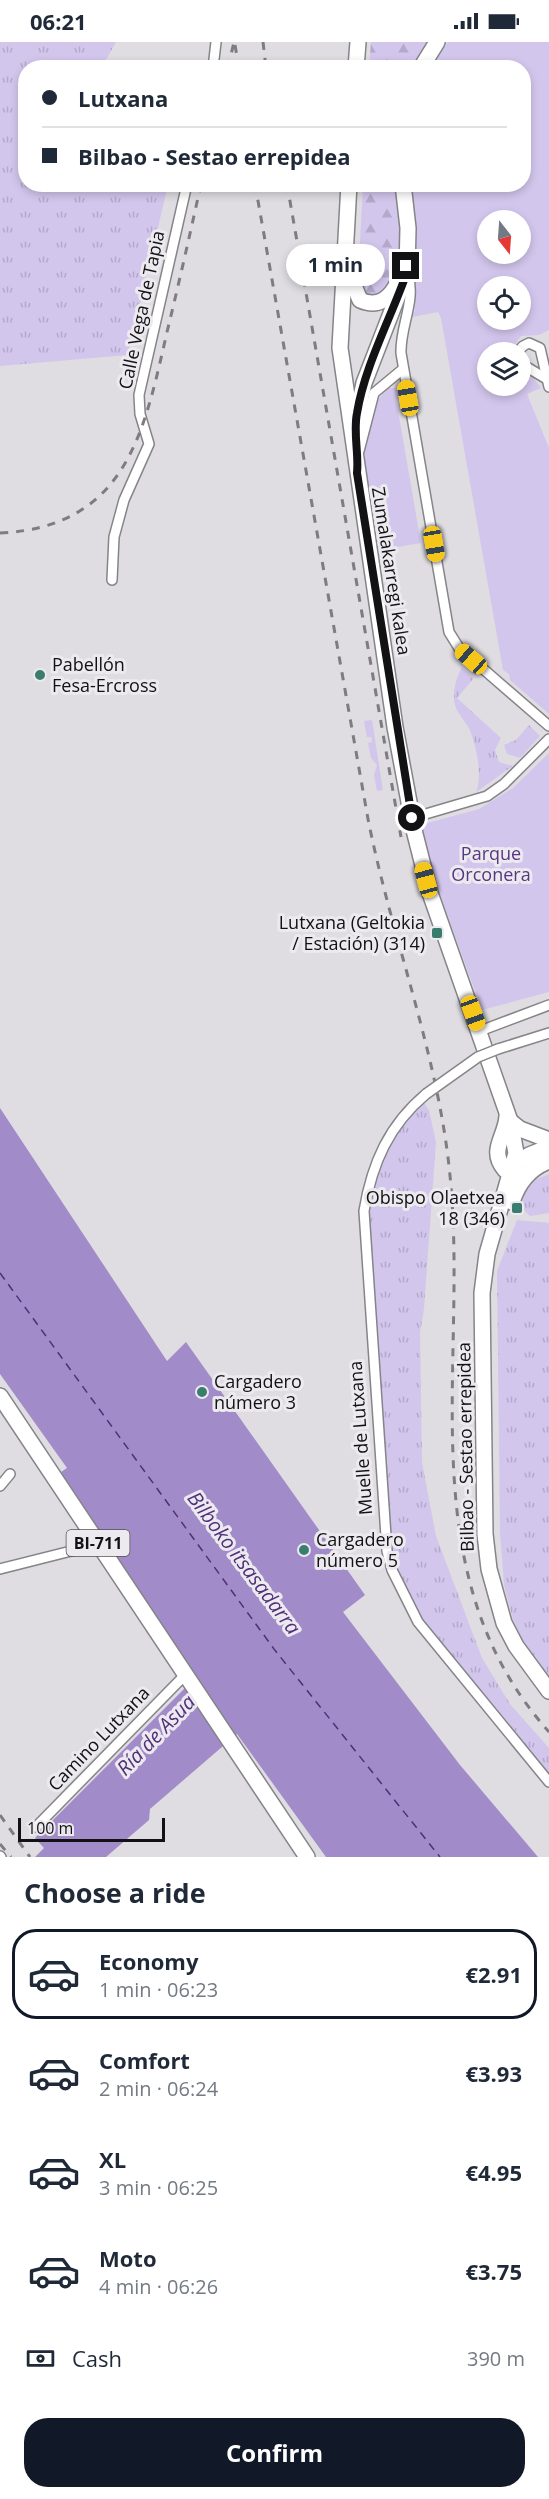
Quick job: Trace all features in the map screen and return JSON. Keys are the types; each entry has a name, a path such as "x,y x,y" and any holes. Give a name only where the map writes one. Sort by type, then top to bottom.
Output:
{"main road":[{"path":"357,60 358,42"},
{"path":"426,60 437,42"},
{"name":"Zumalakarregi kalea","path":"349,192 340,348 412,818 430,893 518,1138 519,1173"},
{"path":"360,480 354,427 364,383 406,269 408,228 404,192"},
{"path":"345,260 353,288 360,300 370,304 381,302 393,294 406,269"},
{"path":"509,1117 520,1129 549,1140"},
{"path":"509,1117 496,1146 497,1156 505,1170 519,1173 549,1161"},
{"path":"519,1173 549,1147"},
{"name":"Bilbao - Sestao errepidea","path":"519,1173 482,1293 485,1534 489,1569 504,1623 516,1646 549,1691"},
{"name":"BI-711","path":"3,1399 278,1810 307,1857"},
{"name":"BI-711","path":"278,1810 299,1857"}],"street":[{"path":"214,60 216,42"},
{"name":"Calle Vega de Tapia","path":"112,579 114,537 124,500 150,444 140,414 139,395 185,192"},
{"path":"406,269 411,292 400,338 403,369 449,632 453,641 549,726"},
{"path":"531,344 537,345 542,352 545,378 549,387"},
{"path":"358,456 367,411 374,393 403,369"},
{"path":"531,370 545,378"},
{"path":"388,381 405,383"},
{"path":"412,818 487,796 504,784 549,739"},
{"path":"480,1031 549,1005"},
{"name":"Muelle de Lutxana","path":"549,1032 478,1057 426,1094 398,1121 373,1170 364,1211 387,1551 392,1569 418,1622 549,1782"},
{"path":"0,1486 10,1474"},
{"path":"0,1569 99,1544"},
{"name":"Camino Lutxana","path":"36,1827 188,1678"}],"green space":[{"path":"0,42 116,42 106,60 18,60 18,192 166,192 128,355 0,366"},
{"path":"371,42 429,42 416,60 370,60"},
{"path":"448,42 549,42 549,330 539,335 521,336 517,342 477,342 477,396 528,396 549,448 549,714 510,680 509,674 503,670 441,318 438,312 412,317 415,310 413,289 416,275 415,232 410,192 531,192 531,60 434,60"},
{"path":"363,192 398,192 402,243 397,272 392,285 383,296 367,296 358,281"},
{"path":"531,376 533,377 541,388 531,392"},
{"path":"388,388 396,388 399,399 396,399 421,543 374,551 366,489 366,443 369,421 377,403"},
{"path":"462,667 474,678 457,698 501,738 495,750 499,762 513,766 476,792 479,769 476,751 469,728 457,711 454,698"},
{"path":"372,720 383,790 377,791 374,775 377,765 371,758 368,743 372,742 371,737 367,737 364,721"},
{"path":"529,725 540,736 520,758 507,754 504,745 516,740"},
{"name":"Parque Orconera","path":"549,753 549,992 482,1010 440,895 420,825 479,809 513,788"},
{"path":"420,1097 429,1110 436,1142 424,1309 420,1333 422,1462 436,1536 482,1658 510,1704 549,1748 549,1782 418,1622 392,1570 364,1211 375,1162"},
{"path":"549,1174 549,1213 530,1216 522,1208 521,1192 532,1181"},
{"path":"517,1220 549,1223 549,1679 528,1651 513,1620 504,1585 500,1532 497,1271"}],"water":[{"path":"0,1108 167,1361 186,1342 365,1595 343,1612 460,1765 538,1857 326,1857 237,1734 150,1809 149,1820 106,1857 35,1857 44,1848 35,1838 196,1677 61,1472 67,1468 0,1374"}],"ferry route":[{"path":"0,1273 274,1649 440,1857"}],"railway":[{"path":"230,60 234,42"},
{"path":"263,42 265,60"},
{"path":"235,45 238,60"},
{"path":"0,533 42,527 76,513 102,493 122,468 137,438 149,405 199,192"},
{"path":"256,192 368,819 424,1035 443,1122 449,1166 454,1240 453,1461 460,1533 476,1603 504,1669 549,1732"},
{"path":"288,192 401,837"},
{"path":"0,1815 30,1857"},
{"path":"0,1844 11,1857"}],"place":[{"name":"Pabellón Fesa-Ercross","path":"40,675"},
{"name":"Lutxana (Geltokia / Estación) (314)","path":"437,933"},
{"name":"Obispo Olaetxea 18 (346)","path":"517,1208"},
{"name":"Cargadero número 3","path":"202,1392"},
{"name":"Cargadero número 5","path":"304,1550"}],"route":[{"path":"406,266 407,272 393,312 364,383 354,427 358,456 357,473 395,727 412,818"}],"water label":[{"name":"Bilboko itsasadarra","path":"244,1563"},
{"name":"Ría de Asua","path":"156,1735"}]}
